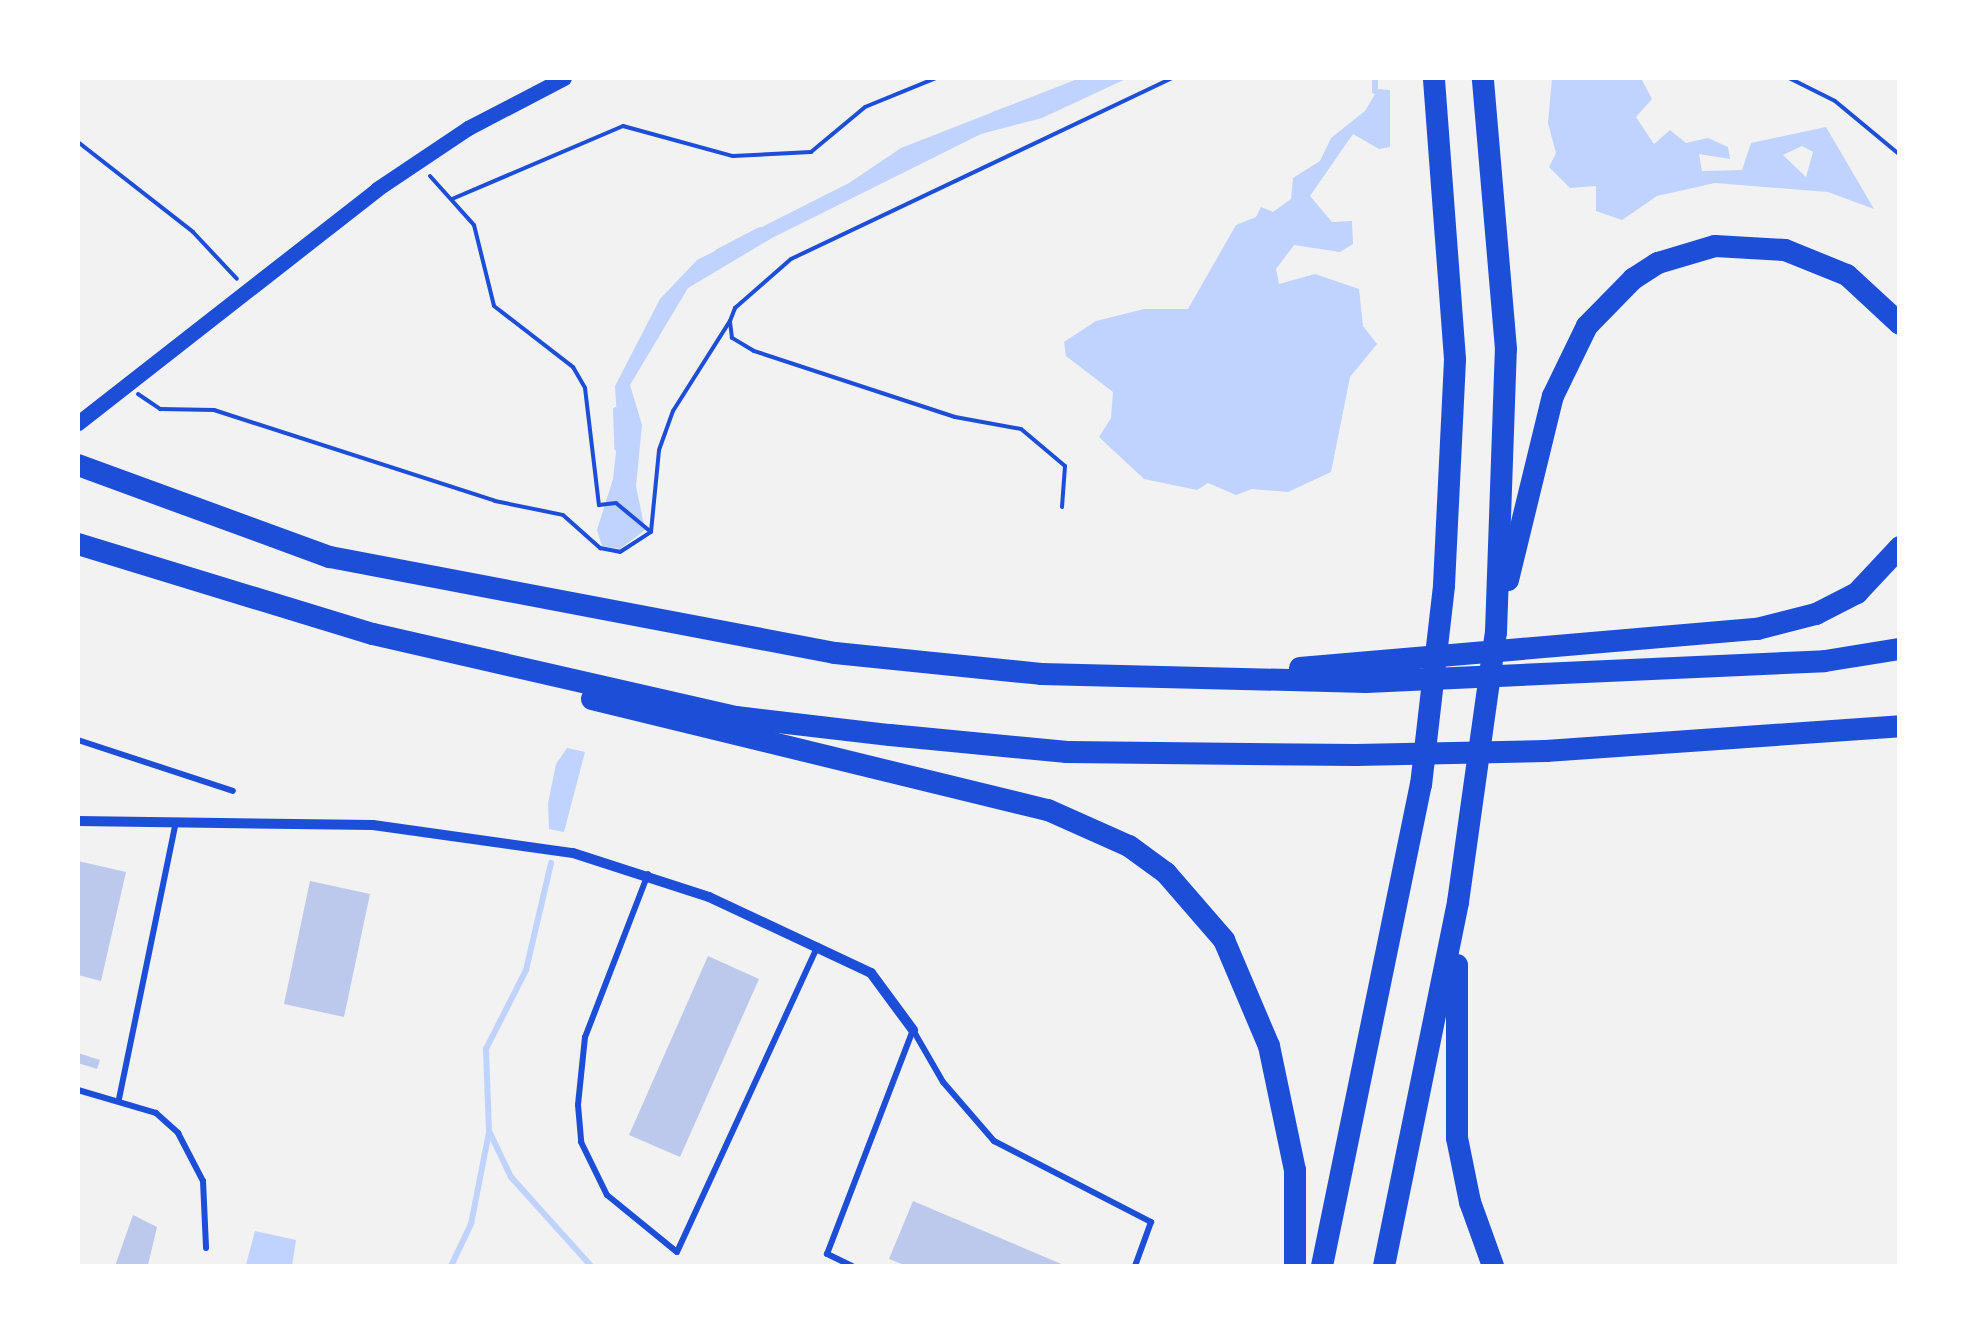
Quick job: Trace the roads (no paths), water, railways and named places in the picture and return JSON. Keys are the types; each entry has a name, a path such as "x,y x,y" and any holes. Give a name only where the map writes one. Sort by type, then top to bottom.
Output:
{"highway":[{"path":"1322,1266 1421,785 1444,585 1454,359 1434,78"},
{"path":"1483,78 1506,349 1496,632"},
{"path":"1384,1266 1458,902 1496,632 1554,396 1587,326 1633,279 1658,264 1715,246 1786,250 1847,275 1900,324"},
{"path":"78,465 330,558 493,593 835,654 1041,674 1182,678 1366,673 1557,677 1825,661 1900,649"},
{"path":"78,544 569,694 1048,810 1130,846 1196,902 1247,987 1287,1111 1295,1266"},
{"path":"1366,673 1757,629 1816,614 1857,593 1900,547"},
{"path":"373,634 736,717 1067,752 1356,754 1546,750 1900,726"},
{"path":"1458,902 1457,1138 1470,1202 1493,1266"}],"street":[{"path":"78,423 418,160 564,78"},
{"path":"78,821 436,830 649,873 871,973 913,1030"}],"lane":[{"path":"78,740 232,790"},
{"path":"118,1099 176,822"},
{"path":"649,873 586,1037 578,1105 581,1142 607,1195 677,1252 818,946"},
{"path":"852,1266 827,1254 913,1030"},
{"path":"913,1030 943,1082 994,1140 1151,1222 1134,1266"},
{"path":"78,1090 156,1113 194,1154 203,1181 206,1248"}],"water":[{"path":"1080,78 1128,78 1042,118 981,134 772,238 688,288 630,385 642,425 636,486 645,530 620,549 602,546 597,530 613,479 618,434 615,386 660,299 697,260 849,183 901,148"},
{"path":"1552,78 1641,78 1652,99 1636,117 1654,144 1670,130 1686,143 1708,138 1728,147 1730,159 1699,154 1702,171 1742,170 1751,143 1826,127 1874,209 1828,192 1715,183 1657,196 1622,220 1596,211 1596,186 1570,188 1549,167 1556,153 1548,123","holes":["1802,146 1813,152 1806,177 1783,155"]},
{"path":"1378,89 1390,90 1390,147 1379,149 1353,134 1310,196 1332,222 1352,221 1353,244 1340,252 1294,245 1276,269 1279,284 1315,274 1359,289 1363,326 1377,344 1350,377 1331,472 1288,492 1252,489 1236,495 1208,483 1197,490 1144,479 1099,437 1111,418 1113,392 1066,356 1064,342 1096,321 1144,309 1188,309 1236,225 1256,217 1261,207 1273,212 1291,199 1293,178 1320,161 1331,138 1365,111"},
{"path":"567,748 585,752 564,832 549,829 548,803 556,764"},
{"path":"255,1231 296,1240 292,1266 246,1265"}],"waterway":[{"path":"1375,78 1375,91"},
{"path":"995,114 1021,105"},
{"path":"718,252 760,230"},
{"path":"616,410 617,448"},
{"path":"451,1266 471,1224 489,1132 486,1049 526,970 551,863"},
{"path":"490,1133 511,1177 591,1266"}]}
